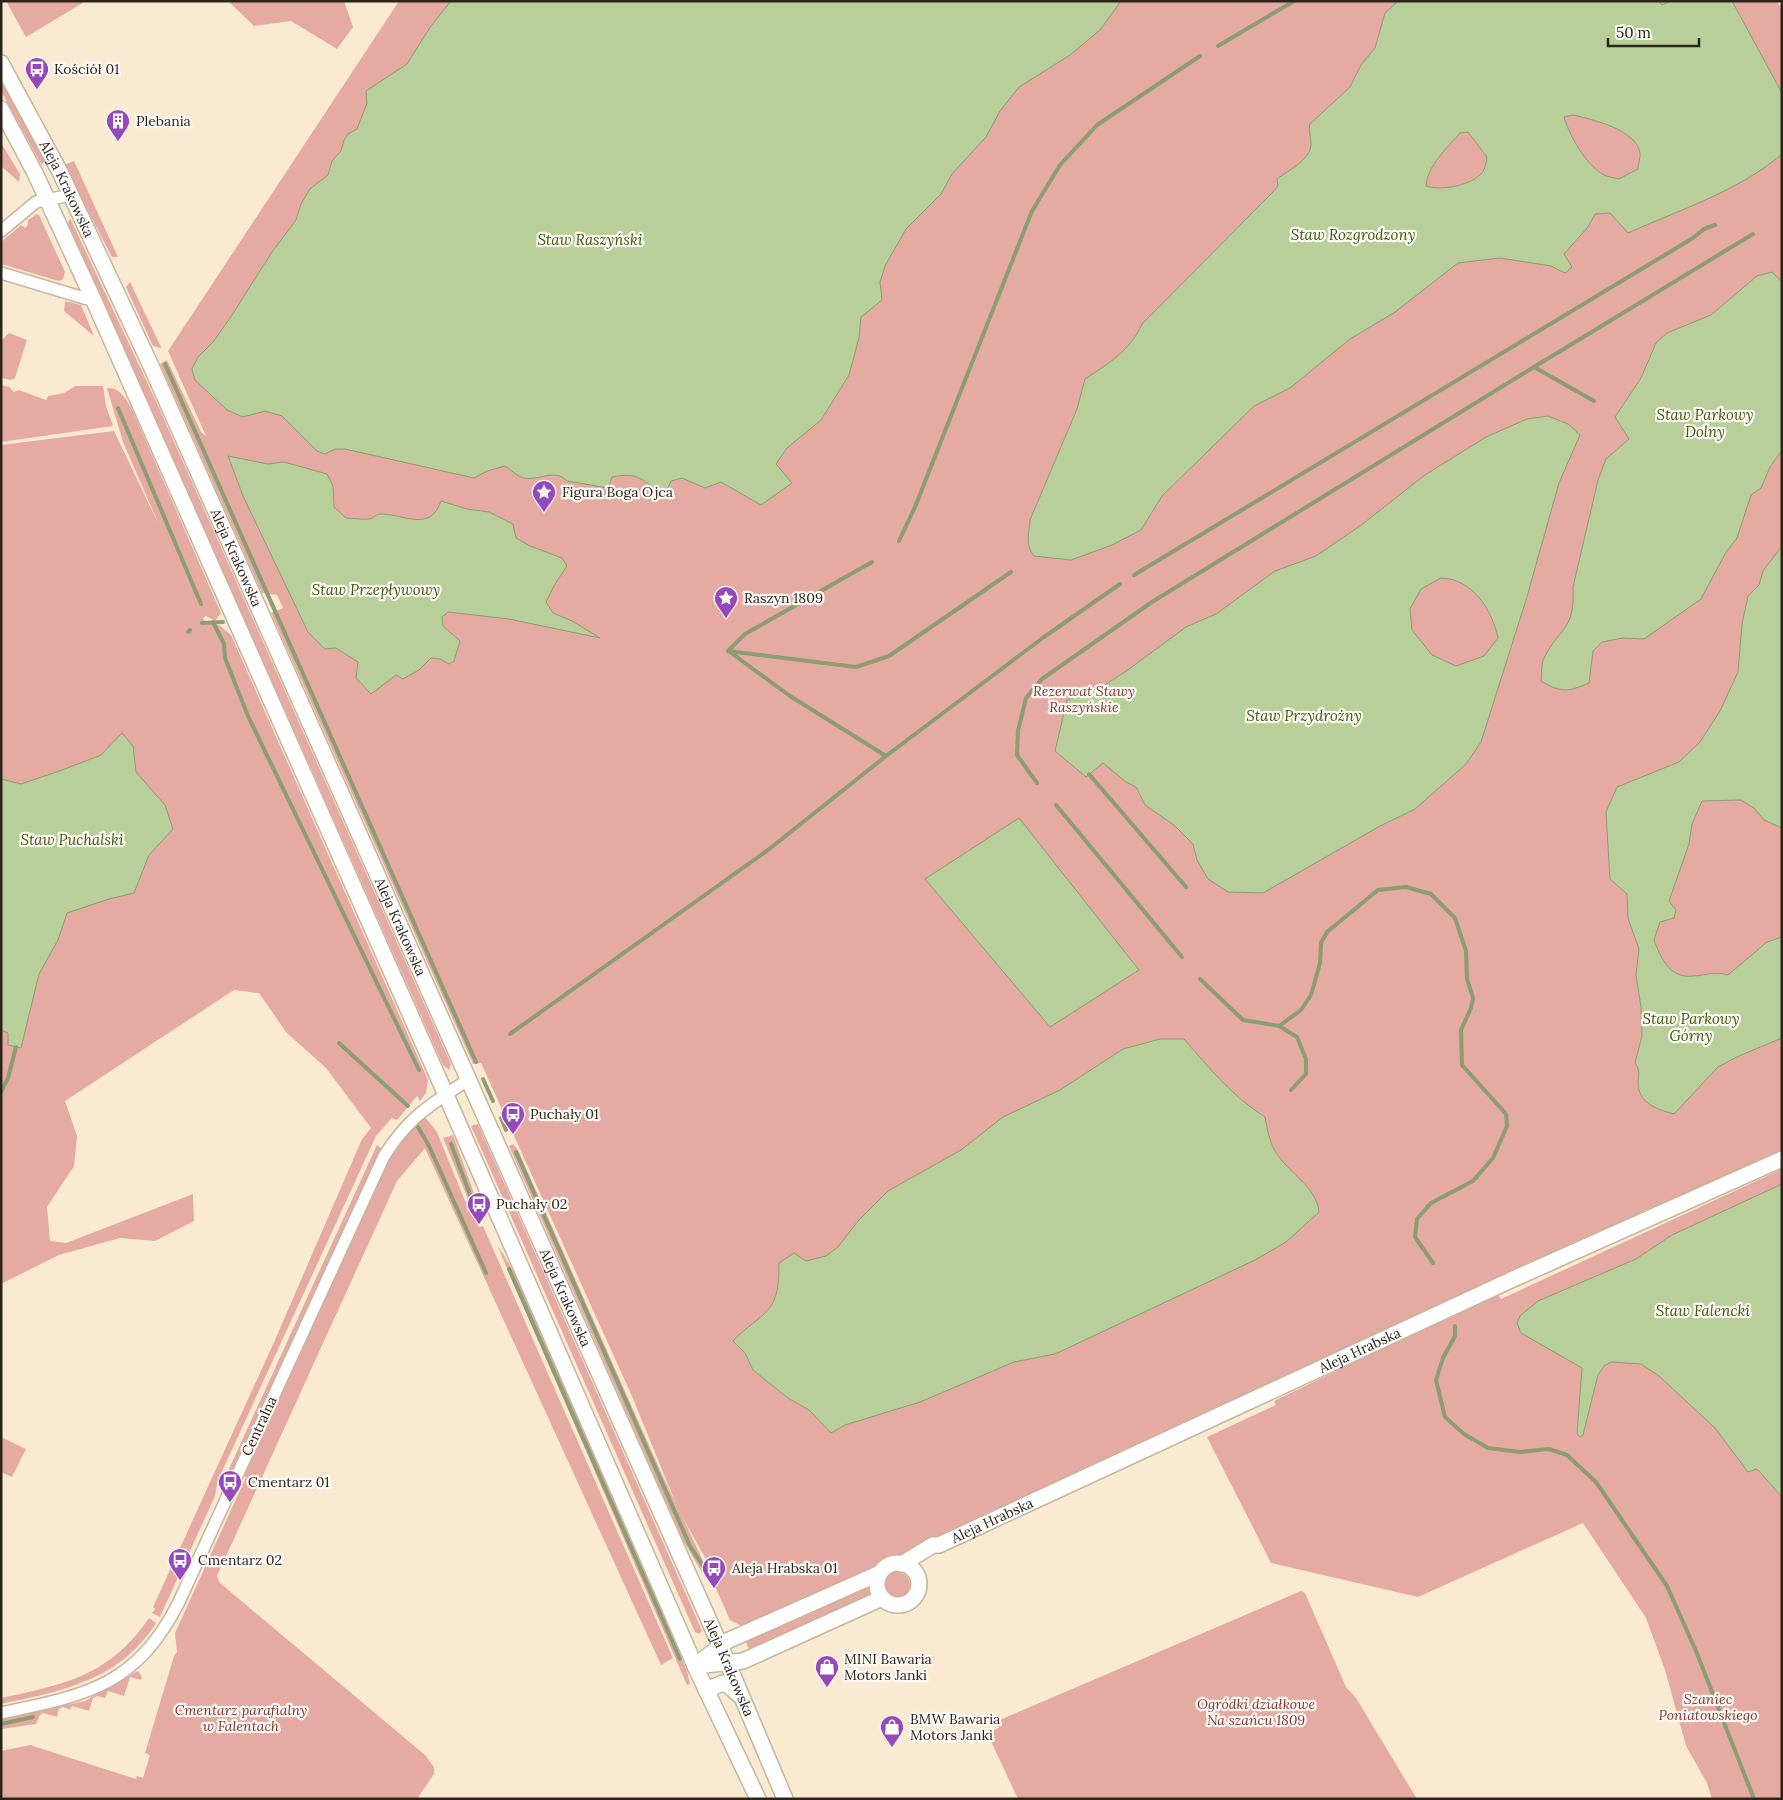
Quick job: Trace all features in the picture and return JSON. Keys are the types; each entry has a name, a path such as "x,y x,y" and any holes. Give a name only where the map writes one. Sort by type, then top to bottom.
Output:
{"main road":[{"name":"Aleja Krakowska","path":"1,64 71,195 150,366 720,1645 785,1799"},
{"name":"Aleja Krakowska","path":"1,109 47,200 94,301 446,1095 695,1666 758,1799"},
{"name":"Aleja Hrabska","path":"902,1564 928,1547 939,1545 1505,1283 1782,1159"},
{"name":"Aleja Hrabska","path":"918,1577 925,1562 939,1545"},
{"path":"695,1666 720,1645 880,1573 890,1565 902,1564 914,1570 918,1577 917,1592 907,1603 896,1605 882,1598 877,1587 880,1573"},
{"path":"695,1666 743,1661 882,1598"},
{"path":"706,1690 718,1684 726,1684 741,1696"}],"street":[{"path":"1,232 33,204 71,195"},
{"path":"1,273 94,301"},
{"name":"Centralna","path":"1,1713 60,1701 99,1687 123,1672 157,1640 178,1604 378,1168 406,1125 420,1112 469,1079"}],"green space":[{"path":"6,1 86,1 26,37"},
{"path":"228,1 344,1 353,27 337,49 291,21 254,26"},
{"name":"Rezerwat Stawy Raszyńskie","path":"399,1 1777,1 1782,9 1782,1152 811,1597 742,1626 730,1620 710,1575 708,1563 679,1511 631,1394 481,1063 473,1064 271,613 283,608 277,595 262,593 160,364 167,360 201,432 206,436 168,351"},
{"path":"1,78 47,161 41,164 1,91"},
{"path":"1,143 20,174 19,182 1,166"},
{"path":"74,161 118,257 112,257 64,165"},
{"path":"37,214 65,272 63,279 59,281 1,264 1,242 21,225 25,228 28,225 28,220"},
{"path":"70,218 155,399 451,1064 449,1070 443,1065 68,223"},
{"path":"130,282 160,348 153,346 126,287"},
{"path":"65,301 81,305 94,336 64,311"},
{"path":"9,333 27,340 15,378 11,380 1,378 1,341"},
{"path":"1,385 9,387 14,392 19,390 46,400 48,396 64,393 75,386 103,386 106,406 113,426 1,442"},
{"path":"107,388 116,389 132,409 221,613 215,621 206,616 203,618 206,624 219,625 231,635 428,1080 426,1093 420,1101 417,1096 397,1120 392,1118 376,1136 218,1480 215,1496 160,1617 152,1613 155,1609 153,1607 275,1340 362,1139 371,1128 326,1068 286,1032 259,993 234,990 65,1101 77,1136 74,1166 47,1207 50,1241 66,1243 193,1194 194,1221 155,1241 120,1238 59,1255 1,1284 1,445 114,431 159,525 123,442"},
{"name":"Cmentarz parafialny w Falentach","path":"425,1117 437,1132 465,1201 473,1204 481,1221 477,1223 479,1227 483,1226 673,1658 661,1665 425,1148 397,1181 217,1576 220,1583 425,1755 434,1767 434,1774 417,1799 1,1799 1,1751 30,1745 136,1779 137,1776 143,1778 150,1755 145,1753 174,1656 177,1652 175,1633 246,1477 243,1476 371,1191 396,1149 410,1131"},
{"path":"478,1124 700,1626 702,1631 699,1634 695,1632 471,1126"},
{"path":"453,1135 476,1199 468,1199 443,1138"},
{"path":"513,1144 518,1150 660,1470 707,1569 706,1579 684,1542 670,1511 509,1146"},
{"path":"377,1145 382,1149 220,1497 223,1482"},
{"name":"Szaniec Poniatowskiego","path":"1782,1169 1782,1799 1712,1799 1707,1783 1686,1746 1665,1670 1646,1618 1583,1523 1418,1597 1271,1563 1207,1437 1276,1405 1274,1401 1497,1293 1501,1299"},
{"path":"497,1245 516,1276 532,1310 687,1671 690,1684 687,1685"},
{"path":"1,1437 26,1449 12,1477 1,1472"},
{"path":"897,1572 906,1576 910,1585 906,1594 897,1598 888,1594 884,1585 888,1576"},
{"path":"874,1582 875,1596 750,1651 745,1640"},
{"name":"Ogródki działkowe Na szańcu 1809","path":"1301,1591 1305,1593 1346,1687 1356,1698 1417,1799 1018,1799 987,1733 999,1728 995,1722"},
{"path":"149,1618 156,1623 142,1642 125,1658 107,1670 68,1688 1,1704 1,1698 66,1682 102,1665 134,1638"},
{"path":"138,1671 142,1677 141,1680 130,1677 124,1696 108,1691 105,1698 97,1696 93,1698 89,1711 72,1706 70,1710 63,1707 59,1709 57,1717 43,1713 36,1724 1,1729 1,1720 85,1701"}],"water":[{"name":"Staw Raszyński","path":"451,1 1121,1 1100,30 1070,55 1019,87 1000,111 986,137 952,174 941,194 906,229 885,266 880,282 882,300 861,317 859,338 849,375 821,420 787,448 776,464 792,483 761,505 721,482 705,488 682,478 671,481 668,488 660,492 643,480 628,475 612,477 608,488 567,481 557,475 527,478 519,476 505,466 487,471 474,478 345,449 335,449 325,454 317,451 282,416 265,411 243,417 227,410 195,380 192,369 198,357 214,341 272,252 296,220 301,204 310,189 328,175 332,161 341,151 348,134 357,129 367,103 366,91 407,64 431,26"},
{"name":"Staw Rozgrodzony","path":"1398,1 1658,1 1662,5 1671,1 1732,1 1782,93 1782,154 1747,179 1728,189 1628,233 1610,213 1595,214 1588,227 1564,254 1572,267 1565,273 1551,266 1500,258 1458,263 1395,312 1350,339 1290,388 1254,406 1162,496 1141,530 1112,545 1071,560 1034,556 1029,548 1030,520 1077,409 1085,379 1125,349 1142,324 1273,192 1278,186 1277,179 1304,159 1310,149 1310,124 1350,87 1361,65 1375,48 1385,13","holes":["1573,115 1612,127 1631,138 1637,145 1640,153 1638,169 1619,179 1606,176 1597,170 1585,158 1570,133 1564,117","1468,132 1487,157 1482,173 1475,179 1454,187 1439,188 1426,186 1430,171 1438,158 1460,133"]},
{"name":"Staw Parkowy Dolny","path":"1772,272 1782,282 1782,450 1770,467 1761,488 1751,495 1737,538 1726,552 1701,599 1644,639 1623,638 1602,642 1593,651 1589,683 1565,690 1548,685 1541,681 1543,660 1550,647 1566,627 1572,612 1573,587 1598,480 1606,459 1629,439 1615,417 1641,378 1656,343 1667,333 1711,315 1757,276"},
{"name":"Staw Przydrożny","path":"1548,416 1568,424 1580,435 1559,483 1526,600 1481,742 1466,764 1415,809 1380,826 1263,893 1228,892 1208,879 1197,860 1193,844 1174,825 1145,805 1136,787 1126,782 1103,763 1086,777 1055,751 1067,700 1103,686 1186,627 1216,614 1275,571 1316,556 1360,526 1425,475 1486,437 1527,419","holes":["1441,578 1463,584 1479,598 1491,617 1498,638 1484,656 1456,666 1432,655 1412,630 1410,609 1421,589"]},
{"name":"Staw Przepływowy","path":"228,456 268,464 284,462 327,474 333,486 334,507 346,518 370,519 380,514 416,520 423,519 430,517 436,511 441,501 467,509 489,512 513,524 516,538 530,546 562,558 567,566 546,602 553,613 572,621 600,638 509,619 448,612 442,617 443,626 460,641 454,661 449,664 440,659 431,658 419,670 403,679 396,675 371,694 356,678 358,662 336,648 325,649 308,632 243,496"},
{"name":"Staw Parkowy Górny","path":"1782,546 1782,828 1764,820 1754,808 1741,800 1702,801 1692,824 1689,844 1669,901 1676,910 1674,918 1660,922 1654,940 1663,961 1673,971 1686,976 1694,976 1715,973 1728,975 1767,942 1782,937 1782,1038 1718,1067 1674,1114 1649,1104 1641,1095 1639,1089 1639,1072 1635,1063 1642,1036 1641,1007 1636,975 1639,949 1628,918 1627,894 1610,879 1606,812 1617,787 1679,762 1700,742 1720,711 1738,672 1742,624 1748,596 1759,585 1763,571"},
{"name":"Staw Puchalski","path":"122,733 133,746 136,772 165,805 173,829 149,855 134,893 67,913 58,940 39,974 21,1048 8,1045 8,1033 1,1030 1,779 21,784 65,769 101,755"},
{"path":"1019,818 1139,970 1050,1027 925,879"},
{"path":"1160,1039 1184,1039 1232,1091 1265,1117 1275,1151 1313,1195 1319,1212 1286,1242 1255,1260 1055,1354 1014,1362 920,1402 845,1425 831,1433 809,1410 788,1398 753,1370 745,1353 733,1341 763,1315 774,1301 779,1279 779,1263 794,1253 806,1261 826,1256 838,1247 858,1221 888,1191 961,1150 1003,1117 1060,1090 1123,1049"},
{"name":"Staw Falencki","path":"1782,1184 1782,1497 1758,1470 1748,1472 1715,1428 1659,1376 1641,1364 1611,1362 1604,1366 1598,1375 1583,1435 1580,1437 1577,1434 1582,1368 1521,1333 1517,1323 1520,1316 1538,1301 1636,1259 1672,1235"}],"waterway":[{"path":"1218,46 1294,1"},
{"path":"899,541 915,507 1032,211 1060,165 1097,125 1200,56"},
{"path":"1134,575 1693,238 1704,229 1715,225"},
{"path":"1594,401 1534,367 1753,234"},
{"path":"165,364 476,1062"},
{"path":"1037,783 1017,755 1018,731 1026,698 1042,679 1152,602 1534,367"},
{"path":"118,408 201,604"},
{"path":"728,651 745,634 872,562"},
{"path":"728,651 856,667 889,656 1011,572"},
{"path":"510,1034 768,850 886,756 1044,637 1120,584"},
{"path":"213,622 224,644 225,658 248,716 419,1070"},
{"path":"202,623 223,622"},
{"path":"730,652 790,696 886,756"},
{"path":"1089,774 1186,887"},
{"path":"1056,805 1182,957"},
{"path":"1279,1026 1301,1010 1311,995 1320,963 1321,943 1327,932 1378,890 1406,887 1431,894 1455,918 1466,951 1467,979 1473,998 1471,1008 1461,1030 1462,1065 1506,1114 1507,1126 1493,1158 1473,1181 1431,1203 1417,1219 1415,1237 1433,1263"},
{"path":"1200,979 1243,1020 1279,1026 1297,1037 1306,1059 1306,1074 1291,1090"},
{"path":"339,1043 408,1106"},
{"path":"1,1092 8,1078 16,1047"},
{"path":"483,1079 493,1101"},
{"path":"501,1118 506,1130"},
{"path":"418,1127 429,1146 486,1273"},
{"path":"451,1144 471,1197"},
{"path":"516,1152 690,1546 703,1566"},
{"path":"509,1269 680,1659"},
{"path":"1455,1326 1455,1336 1443,1358 1436,1380 1445,1417 1464,1434 1488,1448 1520,1452 1549,1449 1567,1455 1596,1482 1667,1586 1696,1651 1754,1799"},
{"path":"1,1724 33,1717"}],"place":[{"name":"Kościół 01","path":"37,90"},
{"name":"Plebania","path":"118,142"},
{"name":"Figura Boga Ojca","path":"544,513"},
{"name":"Raszyn 1809","path":"726,619"},
{"name":"Puchały 01","path":"513,1135"},
{"name":"Puchały 02","path":"479,1225"},
{"name":"Cmentarz 01","path":"230,1503"},
{"name":"Cmentarz 02","path":"180,1581"},
{"name":"Aleja Hrabska 01","path":"714,1589"},
{"name":"MINI Bawaria Motors Janki","path":"827,1688"},
{"name":"BMW Bawaria Motors Janki","path":"892,1748"}]}
